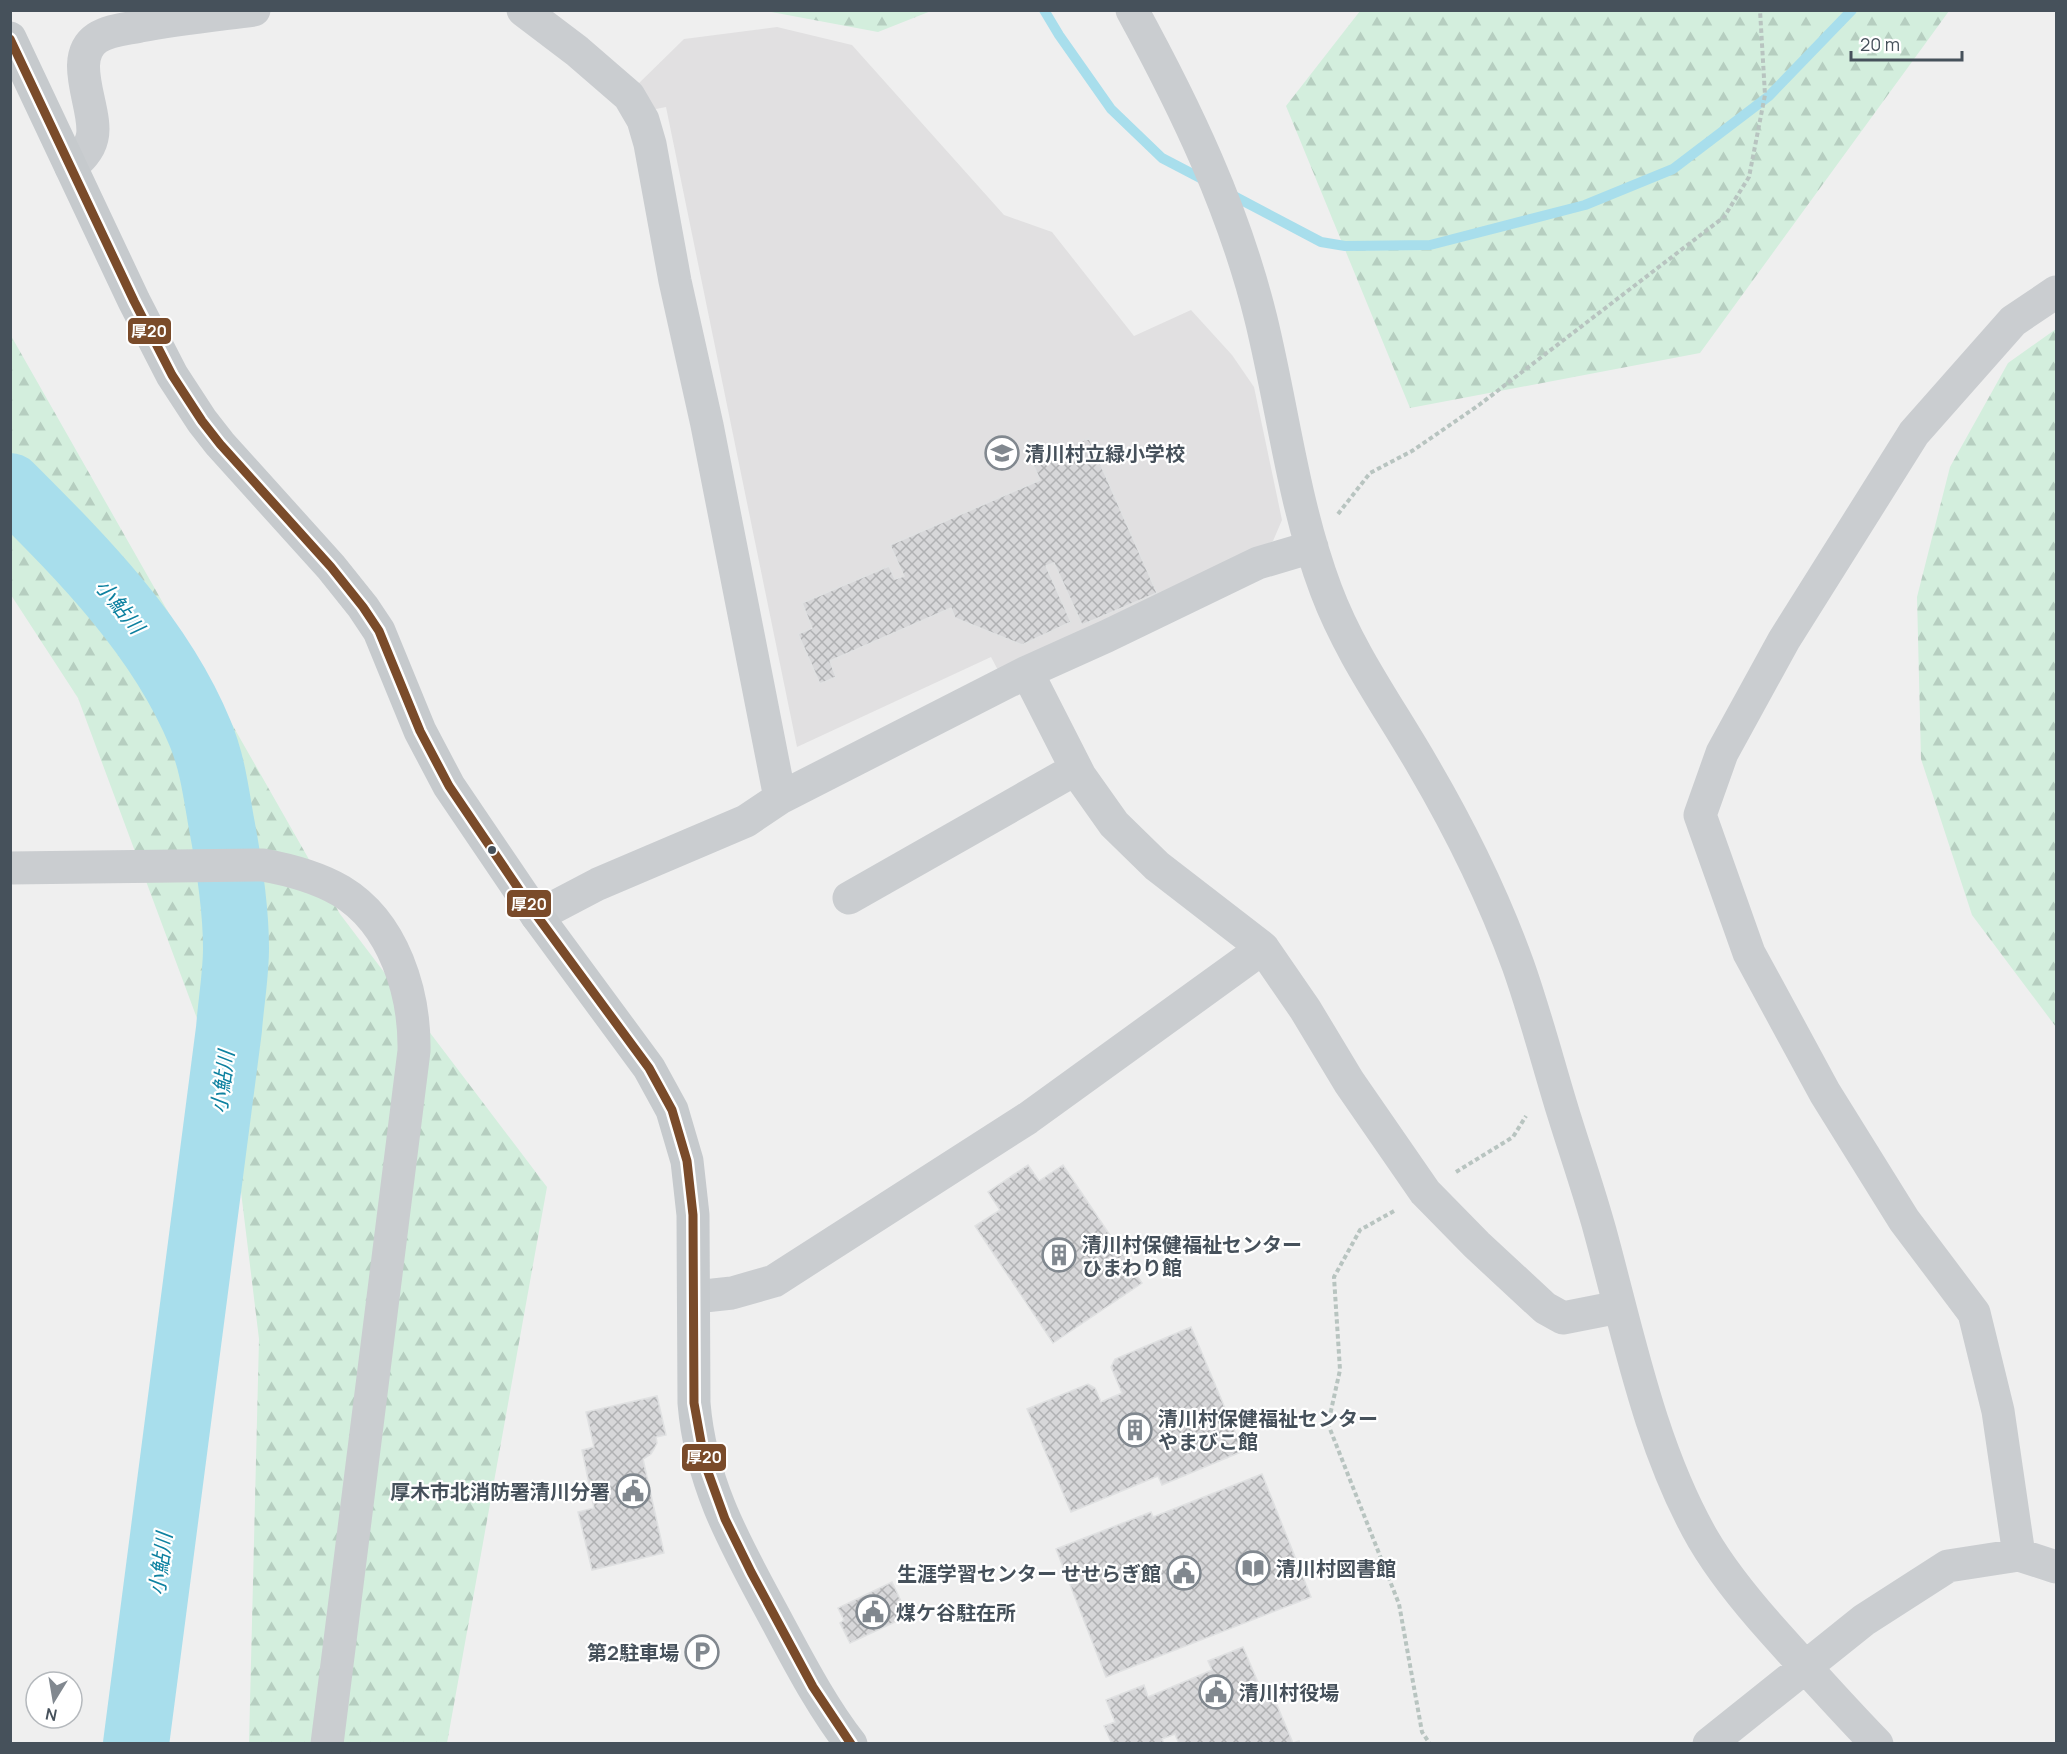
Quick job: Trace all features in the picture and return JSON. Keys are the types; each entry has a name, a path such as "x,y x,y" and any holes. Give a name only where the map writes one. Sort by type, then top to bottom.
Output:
{"main road":[{"path":"10,38 154,341 177,383 220,444 331,567 363,607 379,631 420,730 449,786 537,916 649,1068 672,1110 685,1152 691,1187 695,1243 694,1403 696,1431 703,1461 728,1530 796,1656 851,1743"}],"street":[{"path":"71,167 86,153 92,140 94,124 83,72 89,46 96,39 114,31 151,24 254,10"},
{"path":"523,10 577,51 629,96 643,120 650,144 675,281 707,426 780,798"},
{"path":"1132,10 1174,88 1205,153 1243,253 1261,319 1296,488 1312,548 1342,631 1449,812 1496,911 1518,964 1599,1228 1619,1307 1659,1440 1686,1508 1704,1541 1739,1593 1804,1667 1877,1743"},
{"path":"2019,1555 1998,1411 1974,1313 1904,1220 1825,1093 1749,953 1700,815 1722,753 1784,640 1914,433 2013,321 2056,292"},
{"path":"537,916 598,884 746,821 780,798 1027,672 1258,563 1312,548"},
{"path":"1027,672 1076,769 1114,824 1156,866 1263,948 1305,1009 1349,1082 1425,1192 1477,1245 1545,1308 1563,1318 1619,1307"},
{"path":"849,898 1076,769"},
{"path":"10,868 263,865 291,870 318,879 343,892 366,912 387,938 403,971 412,1009 415,1031 414,1051 327,1743"},
{"path":"695,1297 732,1293 774,1281 1028,1118 1263,948"},
{"path":"1709,1743 1864,1620 1948,1566 2019,1555 2056,1567"}],"path":[{"path":"1312,548 1371,473 1412,451 1479,405 1724,217 1749,177 1765,95 1760,10"},
{"path":"1431,1743 1422,1732 1399,1604 1328,1424 1340,1370 1334,1277 1360,1230 1513,1137 1552,1073"}],"shaded area":[{"name":"清川村立緑小学校","path":"777,27 852,45 1004,215 1052,232 1134,336 1191,310 1232,355 1254,387 1282,520 1273,541 1154,604 999,672 991,657 797,747 666,107 651,110 635,87 684,39"}],"green space":[{"path":"931,10 878,32 766,11"},
{"path":"1360,11 1949,11 1700,353 1410,408 1286,106"},
{"path":"2056,329 2056,1027 1972,915 1921,759 1917,597 1950,467 2008,363"},
{"path":"10,334 340,914 547,1187 447,1743 249,1743 259,1339 231,1110 78,698 11,595"}],"building":[{"path":"1089,438 1157,593 1082,625 1054,563 1046,566 1071,622 1022,645 955,618 951,608 830,661 836,677 820,684 798,634 812,628 802,603 889,566 895,579 904,576 890,545 1040,480 1032,462"},
{"name":"清川村保健福祉センター ひまわり館","path":"1028,1165 1039,1181 1063,1165 1142,1283 1053,1343 975,1226 1000,1210 988,1192"},
{"name":"清川村保健福祉センター やまびこ館","path":"1191,1327 1243,1451 1162,1485 1158,1476 1071,1512 1027,1409 1088,1384 1095,1388 1101,1402 1122,1393 1111,1367 1115,1359"},
{"path":"657,1396 666,1435 656,1437 657,1443 654,1449 643,1459 664,1553 592,1570 578,1512 594,1508 582,1450 594,1447 586,1412"},
{"name":"生涯学習センター せせらぎ館","path":"1262,1474 1311,1597 1106,1677 1056,1549 1151,1512 1153,1517"},
{"name":"煤ケ谷駐在所","path":"892,1582 908,1616 850,1643 840,1623 844,1620 838,1608"},
{"name":"清川村役場","path":"1243,1647 1260,1687 1268,1684 1293,1743 1299,1741 1300,1744 1179,1744 1175,1734 1162,1739 1164,1744 1112,1744 1104,1726 1115,1722 1106,1700 1144,1685 1148,1697 1212,1670 1208,1661"}],"waterway":[{"path":"1044,10 1111,109 1162,158 1208,182"},
{"path":"1230,194 1321,242 1345,246 1430,245 1585,205 1673,169 1769,96 1852,10"},
{"name":"小鮎川","path":"10,486 117,600 142,631 183,698 200,733 211,766 233,900 236,958 229,1029 136,1744"}],"transit line":[{"name":"厚20","path":"10,39 134,301 172,375 220,444 331,567 363,607 379,631 420,731 449,786 537,916 649,1068 672,1110 687,1161 693,1215 694,1403 705,1464 725,1519 751,1572 813,1687 851,1744"}],"place":[{"name":"清川村立緑小学校","path":"1002,453"},
{"name":"清川村保健福祉センター ひまわり館","path":"1059,1255"},
{"name":"清川村保健福祉センター やまびこ館","path":"1135,1430"},
{"name":"厚木市北消防署清川分署","path":"633,1491"},
{"name":"清川村図書館","path":"1253,1568"},
{"name":"生涯学習センター せせらぎ館","path":"1184,1573"},
{"name":"煤ケ谷駐在所","path":"873,1612"},
{"name":"第2駐車場","path":"702,1652"},
{"name":"清川村役場","path":"1216,1692"}]}
